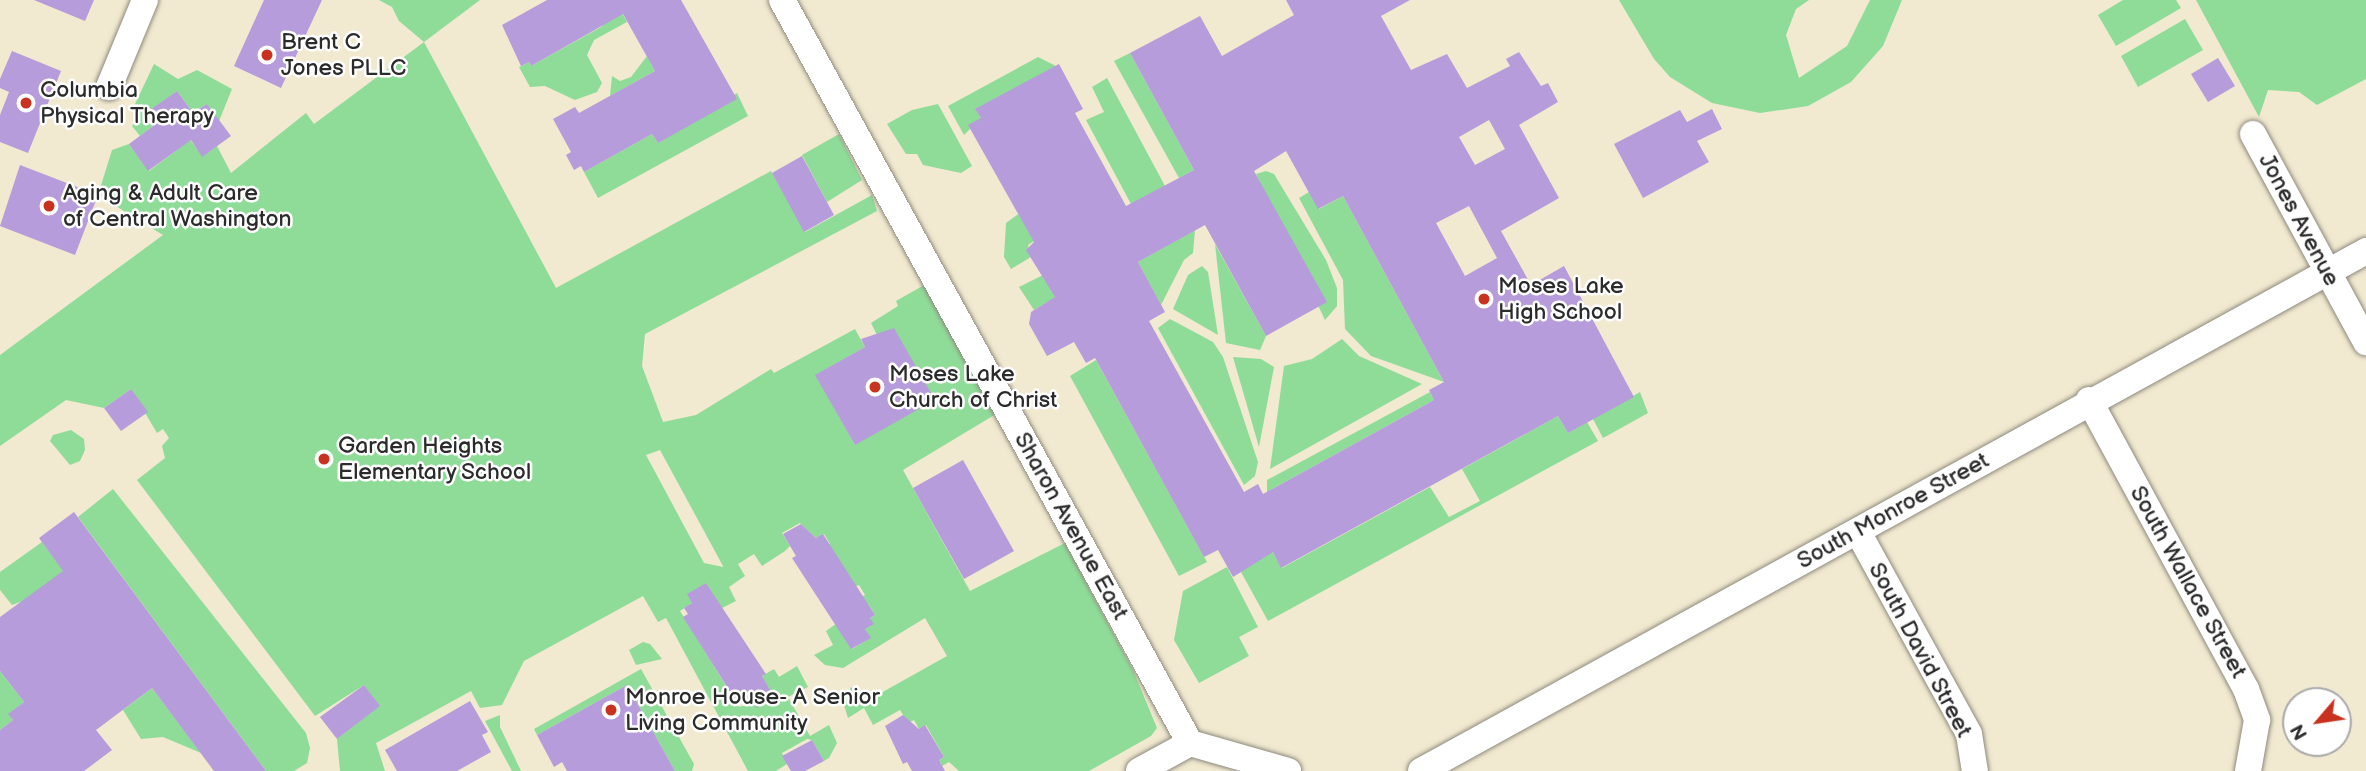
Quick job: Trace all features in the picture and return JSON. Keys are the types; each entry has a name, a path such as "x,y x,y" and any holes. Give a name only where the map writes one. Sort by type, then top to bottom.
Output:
{"street":[{"path":"109,87 145,0"},
{"name":"Sharon Avenue East","path":"782,0 1190,743"},
{"name":"Jones Avenue","path":"2253,134 2366,342"},
{"name":"South Monroe Street","path":"1421,771 1858,532 2089,400 2366,251"},
{"name":"South Wallace Street","path":"2089,400 2246,690 2257,720 2248,771"},
{"name":"South David Street","path":"1858,532 1969,734 1975,771"},
{"path":"1139,771 1190,743 1288,771"}],"green space":[{"path":"379,0 480,0 424,42 399,21 392,7"},
{"path":"1619,0 1809,0 1796,9 1786,35 1799,78 1847,46 1870,0 1902,0 1883,46 1851,82 1808,106 1760,113 1712,103 1670,77 1654,59"},
{"path":"2123,0 2176,0 2181,8 2116,46 2098,15"},
{"path":"2196,0 2366,0 2366,79 2317,105 2299,92 2268,90 2259,117"},
{"path":"620,9 627,22 594,40 587,55 602,83 597,92 575,100 545,86 530,87 519,67 529,62 531,66 601,27"},
{"path":"2185,19 2203,50 2138,87 2121,56"},
{"name":"Garden Heights Elementary School","path":"424,42 556,288 771,171 805,232 872,195 877,211 645,334 642,366 663,422 696,415 771,369 774,373 855,329 865,347 816,375 855,445 894,328 878,337 871,323 898,306 896,301 926,284 996,414 903,470 970,591 1065,543 1133,670 1157,728 1151,736 1089,771 959,771 949,762 942,766 939,760 944,757 926,725 919,729 914,720 908,723 900,710 873,725 864,708 848,718 843,702 851,687 863,703 947,656 925,618 843,668 825,665 814,655 833,645 826,631 837,623 852,649 870,638 865,629 873,624 870,618 875,615 868,604 862,607 857,599 865,595 859,585 854,587 824,548 830,544 824,534 816,538 800,523 782,533 790,546 785,551 762,566 754,554 738,564 745,576 729,587 736,601 720,609 706,583 692,603 680,611 739,707 774,697 762,676 774,669 779,677 797,666 808,687 788,697 810,736 829,725 837,743 829,758 824,761 812,740 807,739 782,753 787,764 776,771 748,771 666,618 658,622 643,596 524,661 502,705 480,708 471,691 376,743 385,771 340,771 337,739 379,706 364,685 315,716 137,480 165,458 162,446 169,438 163,429 157,433 131,389 104,408 66,400 0,446 0,355 163,235 98,195 112,150 129,144 149,171 177,150 181,127 202,156 217,146 231,173 306,113 314,124","holes":["660,450 723,567 704,563 646,455"]},
{"path":"1130,53 1194,170 1179,178 1114,61"},
{"path":"647,56 655,71 610,96 612,76 620,81 631,77"},
{"path":"1038,57 1056,66 976,110 981,118 964,135 948,106"},
{"path":"154,64 178,79 197,70 232,89 219,121 207,104 193,113 177,91 148,112 156,124 140,136 132,126 138,120 135,104"},
{"path":"1107,78 1165,186 1131,204 1086,120 1104,112 1092,87"},
{"path":"737,93 748,116 598,198 584,172 652,134 658,143"},
{"path":"938,104 972,166 961,173 923,165 917,154 906,154 887,124 912,110"},
{"path":"839,134 862,180 827,202 802,155"},
{"path":"1266,171 1274,174 1326,260 1337,288 1337,306 1325,320 1256,174"},
{"path":"1309,192 1319,209 1343,196 1444,382 1371,356 1345,329 1343,280 1299,198"},
{"path":"1021,212 1034,241 1028,245 1031,257 1011,269 1004,257 1006,223"},
{"path":"1195,230 1193,253 1184,260 1161,305 1138,262"},
{"path":"1215,244 1266,336 1260,350 1226,343"},
{"path":"1202,266 1208,272 1218,335 1173,309 1188,275"},
{"path":"1049,272 1061,294 1034,310 1019,287"},
{"path":"1170,319 1213,342 1223,357 1258,462 1255,476 1244,485 1158,328"},
{"path":"1342,339 1359,356 1422,384 1270,469 1284,366 1312,359"},
{"path":"1233,357 1261,359 1274,367 1259,447"},
{"path":"1096,360 1207,562 1179,576 1070,376"},
{"path":"1430,392 1434,400 1267,492 1267,480"},
{"path":"1640,392 1648,413 1603,438 1593,419"},
{"path":"1558,416 1568,433 1587,422 1598,441 1268,621 1241,572 1267,542 1282,568 1430,487 1449,517 1480,501 1462,469"},
{"path":"71,430 84,439 85,450 80,461 70,465 50,441 53,435"},
{"path":"113,489 306,733 310,748 307,763 294,771 266,771 78,517"},
{"path":"42,542 141,675 23,601 12,605 0,590 0,572"},
{"path":"1227,567 1258,627 1239,637 1249,656 1199,683 1174,640 1183,591"},
{"path":"643,642 650,644 662,659 636,665 629,650"},
{"path":"641,669 694,764 692,771 675,771 627,685 537,735 534,729"},
{"path":"0,671 24,702 9,714 13,720 0,730"},
{"path":"152,688 201,753 163,737 141,739 123,710"},
{"path":"500,715 500,727 521,771 512,771 485,721"}],"building":[{"path":"34,0 94,0 85,21"},
{"path":"264,0 322,0 281,88 234,66"},
{"path":"547,0 681,0 737,99 658,143 652,134 584,172 581,166 574,170 566,155 571,152 553,119 575,107 579,113 655,71 623,14 531,66 529,62 521,66 502,25"},
{"path":"1286,0 1410,0 1381,16 1411,70 1447,54 1467,88 1510,66 1506,59 1519,52 1541,86 1548,83 1558,102 1519,125 1559,198 1501,231 1531,285 1564,266 1634,397 1568,433 1558,416 1281,568 1273,552 1233,577 1218,550 1204,557 1095,358 1086,363 1074,342 1047,356 1029,324 1031,312 1055,297 1026,250 1034,242 968,125 981,118 975,109 1059,64 1083,109 1075,113 1126,206 1194,170 1130,53 1200,16 1222,56 1294,15","holes":["1489,120 1505,149 1475,165 1459,137","1286,151 1318,209 1343,196 1444,382 1429,390 1434,400 1263,494 1258,484 1244,492 1149,321 1165,312 1138,262 1205,225 1266,336 1327,302 1254,171","1469,206 1497,258 1465,276 1436,223"]},
{"name":"Columbia Physical Therapy","path":"12,51 61,71 28,153 0,142 0,115 9,92 0,88 0,79"},
{"path":"2218,58 2235,86 2208,102 2191,74"},
{"path":"177,91 193,113 207,104 231,136 202,157 191,140 148,171 129,144 156,124 147,112"},
{"path":"1712,109 1722,129 1697,141 1709,162 1643,198 1614,144 1680,110 1687,122"},
{"path":"802,156 834,215 804,232 772,173"},
{"name":"Aging & Adult Care of Central Washington","path":"20,165 98,195 75,255 0,226"},
{"name":"Moses Lake Church of Christ","path":"894,328 935,400 855,445 815,375 865,347 861,339"},
{"path":"131,389 148,412 121,431 104,408"},
{"path":"963,460 1014,551 964,579 913,488"},
{"path":"74,512 266,771 214,771 152,688 96,730 112,750 84,771 0,771 0,730 13,720 8,714 24,702 0,671 0,617 63,571 39,538"},
{"path":"801,524 816,538 823,534 875,615 870,618 874,624 865,629 871,638 851,649 792,558 796,556 783,534"},
{"path":"706,583 766,674 762,676 775,698 757,708 752,700 747,704 742,694 734,698 683,617 688,614 684,608 692,603 687,594"},
{"path":"364,685 380,706 337,739 320,717"},
{"name":"Monroe House- A Senior Living Community","path":"627,685 675,771 567,771 562,762 554,767 537,735"},
{"path":"470,701 488,732 482,735 491,752 457,771 397,771 385,750"},
{"path":"903,715 919,729 925,725 944,757 939,760 945,771 912,771 907,762 903,764 885,726"},
{"path":"812,740 824,761 805,771 791,771 782,756"}],"place":[{"name":"Brent C Jones PLLC","path":"267,55"},
{"name":"Columbia Physical Therapy","path":"26,103"},
{"name":"Aging & Adult Care of Central Washington","path":"49,206"},
{"name":"Moses Lake High School","path":"1484,299"},
{"name":"Moses Lake Church of Christ","path":"875,387"},
{"name":"Garden Heights Elementary School","path":"324,459"},
{"name":"Monroe House- A Senior Living Community","path":"611,710"}]}
